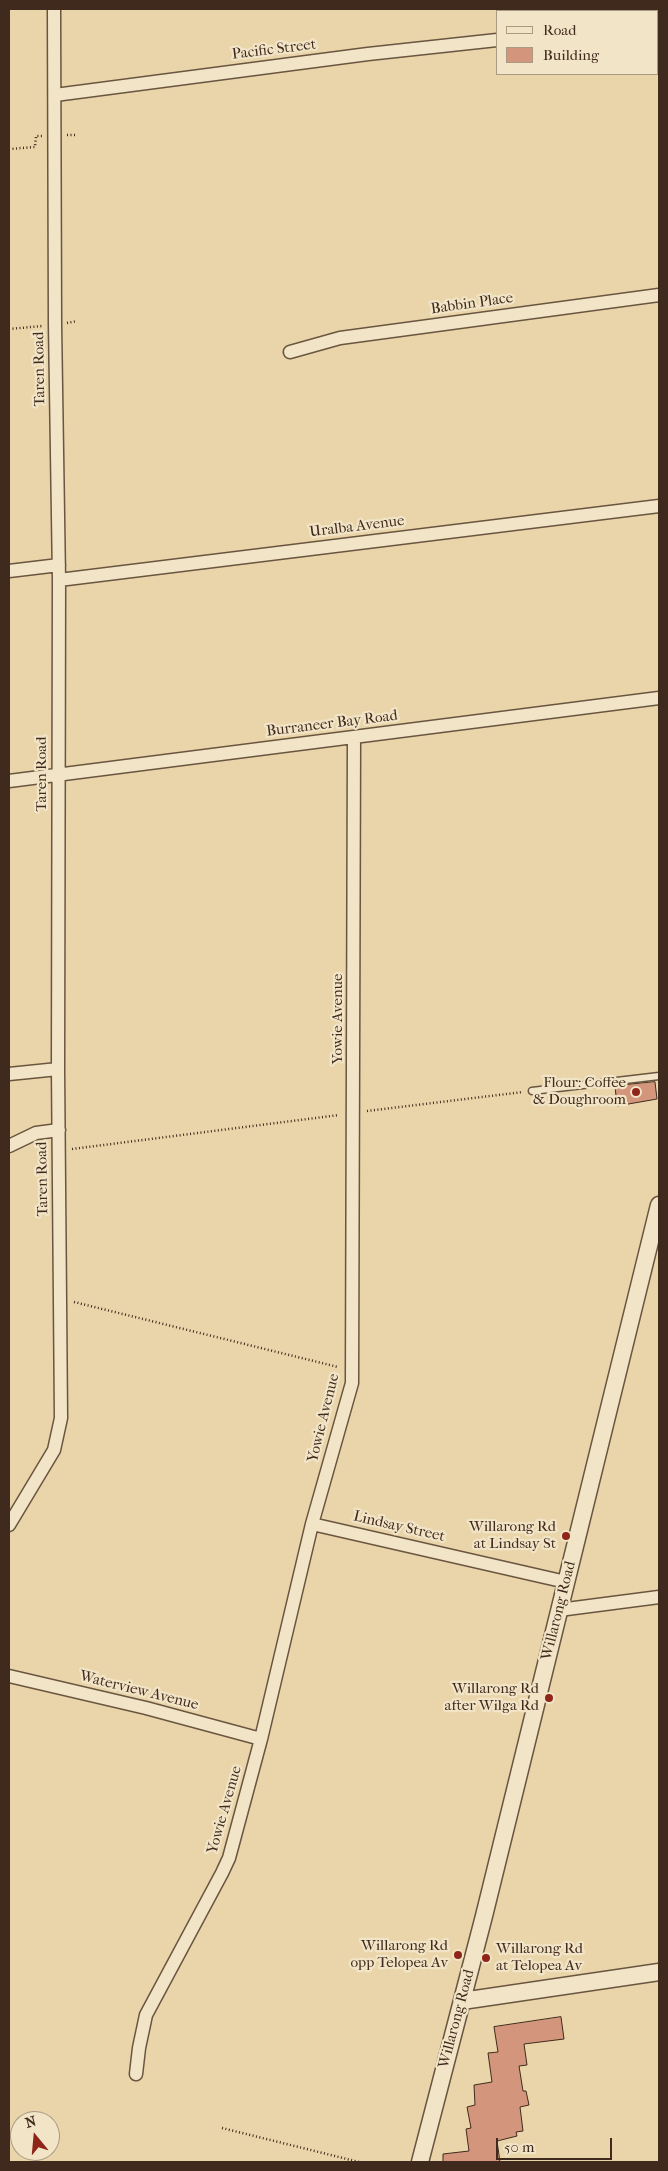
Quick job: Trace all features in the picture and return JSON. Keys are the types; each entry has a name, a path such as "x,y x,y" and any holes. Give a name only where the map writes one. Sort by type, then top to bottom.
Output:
{"street":[{"name":"Taren Road","path":"9,1525 54,1450 61,1418 58,1069 59,566 55,324 54,9"},
{"name":"Pacific Street","path":"55,95 368,54 496,40"},
{"name":"Babbin Place","path":"290,352 340,338 659,295"},
{"name":"Uralba Avenue","path":"59,580 659,506"},
{"path":"9,571 59,566"},
{"name":"Burraneer Bay Road","path":"9,781 659,698"},
{"name":"Yowie Avenue","path":"136,2074 146,2015 222,1874 231,1849 261,1740 312,1524 348,1403 353,1371 354,738"},
{"path":"9,1074 58,1069"},
{"path":"9,1146 36,1133 59,1130"},
{"name":"Willarong Road","path":"420,2162 494,1878 659,1205"},
{"name":"Lindsay Street","path":"312,1524 566,1582"},
{"path":"559,1610 659,1597"},
{"name":"Waterview Avenue","path":"9,1676 146,1708 261,1740"},
{"path":"462,2001 659,1972"}],"lane":[{"path":"532,1091 659,1076"}],"path":[{"path":"9,329 55,324"},
{"path":"59,1150 532,1091"},
{"path":"60,1299 353,1371"},
{"path":"222,2128 359,2162"}],"building":[{"name":"Flour: Coffee & Doughroom","path":"655,1082 657,1099 617,1106 615,1086"},
{"path":"561,2017 564,2039 524,2044 527,2065 519,2066 523,2091 526,2091 529,2105 520,2107 523,2131 516,2132 517,2136 497,2141 500,2162 443,2162 443,2154 469,2151 466,2129 471,2128 467,2107 475,2105 474,2085 492,2082 488,2053 498,2052 494,2027"}],"place":[{"name":"Flour: Coffee & Doughroom","path":"636,1092"},
{"name":"Willarong Rd at Lindsay St","path":"566,1536"},
{"name":"Willarong Rd after Wilga Rd","path":"549,1698"},
{"name":"Willarong Rd opp Telopea Av","path":"458,1955"},
{"name":"Willarong Rd at Telopea Av","path":"486,1958"}]}
